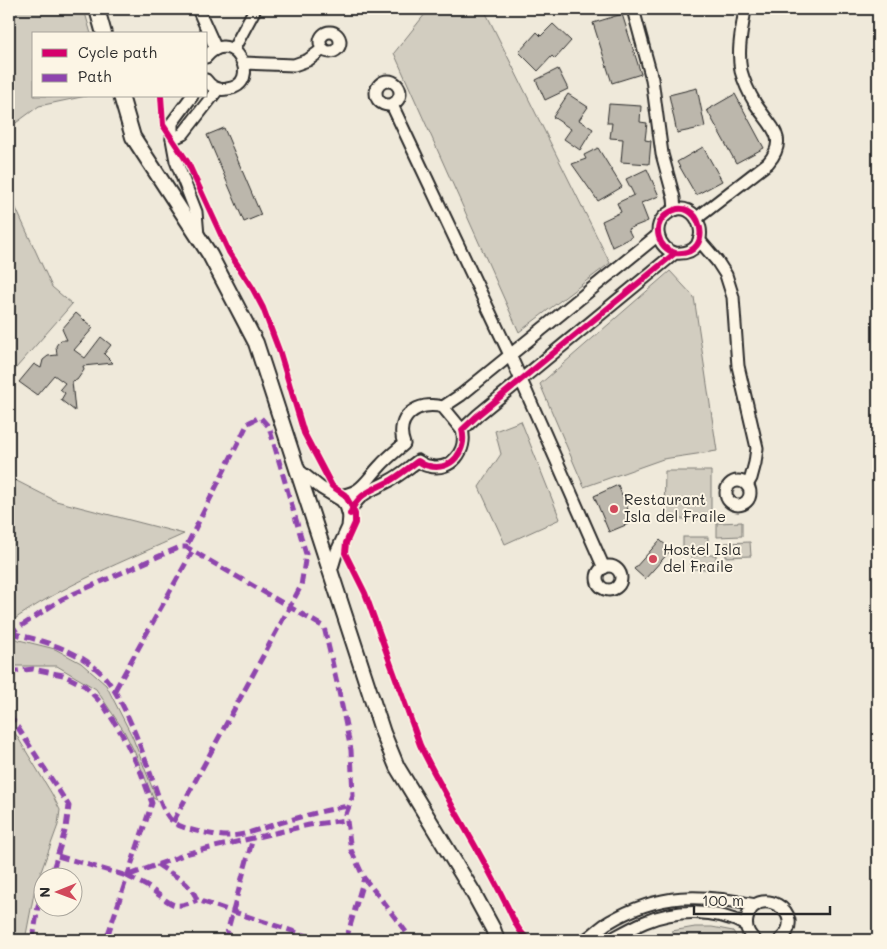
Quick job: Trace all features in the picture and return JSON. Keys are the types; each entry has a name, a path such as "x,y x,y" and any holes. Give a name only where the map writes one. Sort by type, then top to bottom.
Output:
{"main road":[{"path":"97,9 103,32"},
{"path":"122,98 133,137 210,254 256,343 380,725 398,767 495,935"}],"street":[{"path":"198,9 216,49"},
{"path":"233,50 255,9"},
{"path":"633,9 652,79 662,154 674,198 675,210"},
{"path":"696,218 768,163 775,154 778,142 774,129 755,103 742,73 739,57 745,9"},
{"path":"208,55 216,49 233,50 240,55 244,63 243,76 236,85 229,89 218,89 208,82"},
{"path":"244,63 294,65 308,60 323,49"},
{"path":"172,139 183,134 218,89"},
{"path":"191,98 172,123 172,139 176,161 196,212 198,237"},
{"path":"392,105 522,380 531,405 604,568"},
{"path":"462,430 676,253 689,251 695,246 701,231 696,218 687,211 675,210 666,214 658,227 658,235 664,246 676,253"},
{"path":"443,407 461,395 658,235"},
{"path":"699,240 726,275 733,297 738,366 757,448 751,478 746,485"},
{"path":"434,404 443,407 462,430 462,450 455,459 443,466 430,467 418,462 404,444 401,428 411,412 426,405 434,404"},
{"path":"306,498 320,493 352,494 362,487 381,465 404,444"},
{"path":"331,571 348,526 349,516 358,499 368,490 389,481 418,462"},
{"path":"296,468 346,506 349,516"},
{"path":"323,550 343,539"},
{"path":"584,940 607,923 628,912 672,898 699,896 756,905 770,902 778,904 788,917 789,925 786,934 780,940"},
{"path":"755,940 749,933 746,925 749,912 756,905"},
{"path":"610,940 644,922 675,914 699,912 716,914 746,925"},
{"path":"495,935 503,940"}],"shaded area":[{"path":"9,9 84,9 90,32 32,32 32,98 77,98 39,106 9,128"},
{"path":"429,9 484,9 610,263 519,332 394,53"},
{"path":"9,193 52,287 72,304 9,376"},
{"path":"670,271 694,297 717,451 663,459 584,487 540,384"},
{"path":"521,421 560,519 505,544 479,487 501,454 495,431"},
{"path":"665,471 711,471 711,519 664,519"},
{"path":"9,477 56,501 184,534 72,585 29,609 9,623"},
{"path":"742,522 742,536 717,537 717,523"},
{"path":"683,537 708,537 708,551 683,551"},
{"path":"750,542 751,556 726,557 725,543"},
{"path":"691,555 716,555 716,569 691,569"},
{"path":"9,635 19,640 55,649 81,663 106,685 132,736 157,800 153,798 124,731 96,689 57,666 9,666"},
{"path":"9,723 60,810 58,825 43,866 32,866 32,904 25,940 9,940"},
{"path":"695,927 712,927 733,931 738,940 671,940 672,931"}],"building":[{"path":"622,14 641,74 612,83 593,23"},
{"path":"553,24 571,41 555,59 552,56 538,71 519,52 537,32 541,36"},
{"path":"558,69 568,89 545,100 536,80"},
{"path":"697,88 705,127 677,133 669,95"},
{"path":"568,94 588,107 579,120 593,129 580,150 564,139 571,129 553,117"},
{"path":"735,94 764,148 736,163 707,110"},
{"path":"609,104 641,106 640,122 647,123 645,140 651,141 649,164 621,162 623,139 610,138 612,123 607,123"},
{"path":"224,128 261,215 244,222 207,135"},
{"path":"703,147 722,181 696,195 677,162"},
{"path":"598,148 622,187 598,201 572,164 586,159 584,155"},
{"path":"647,169 659,196 641,203 648,221 628,229 632,237 612,247 602,221 621,212 617,203 634,195 626,179"},
{"path":"76,313 93,328 74,350 85,358 101,337 111,345 104,354 113,363 83,366 84,370 77,380 72,381 75,411 61,400 65,393 60,389 65,383 54,375 37,395 19,382 34,364 41,368 43,360 48,356 57,355 56,346 58,343 61,340 67,340 62,329"},
{"name":"Restaurant Isla del Fraile","path":"618,485 633,522 609,532 594,496"},
{"name":"Hostel Isla del Fraile","path":"660,540 671,550 645,579 634,569"}],"marked path":[{"path":"173,822 301,586 306,554 269,427 260,417 248,423 186,547"},
{"path":"9,634 62,599 180,547 186,547 324,627 351,750 353,796 346,814 351,850 364,878 412,940"},
{"path":"115,690 192,552"},
{"path":"11,633 47,643 70,652 91,664 100,672 124,708 163,808 169,818 177,825 205,833 230,836 349,806"},
{"path":"9,672 33,669 63,675 85,686 104,706 123,736 141,773 152,803 106,940"},
{"path":"9,714 69,806 66,828 54,866"},
{"path":"58,856 127,876 189,853 309,825 347,820"},
{"path":"225,940 253,838"},
{"path":"157,864 186,884 197,900 320,940"},
{"path":"127,876 149,887 174,905 184,905 197,900"},
{"path":"346,940 364,878"},
{"path":"33,940 37,916"}],"cycle path":[{"path":"161,98 163,125 188,163 229,252 263,308 280,353 304,433 332,486 345,495 355,514 355,523 346,543 345,553 365,593 420,745 495,882 515,923 525,937 530,940"},
{"path":"350,514 361,497 392,480 418,461 426,466 437,467 451,463 460,452 463,438 462,430 478,415 675,253 689,251 697,245 700,236 700,226 695,217 688,211 678,209 667,214 662,219 658,230 661,242 675,253"}],"place":[{"name":"Restaurant Isla del Fraile","path":"614,509"},
{"name":"Hostel Isla del Fraile","path":"653,559"}]}
